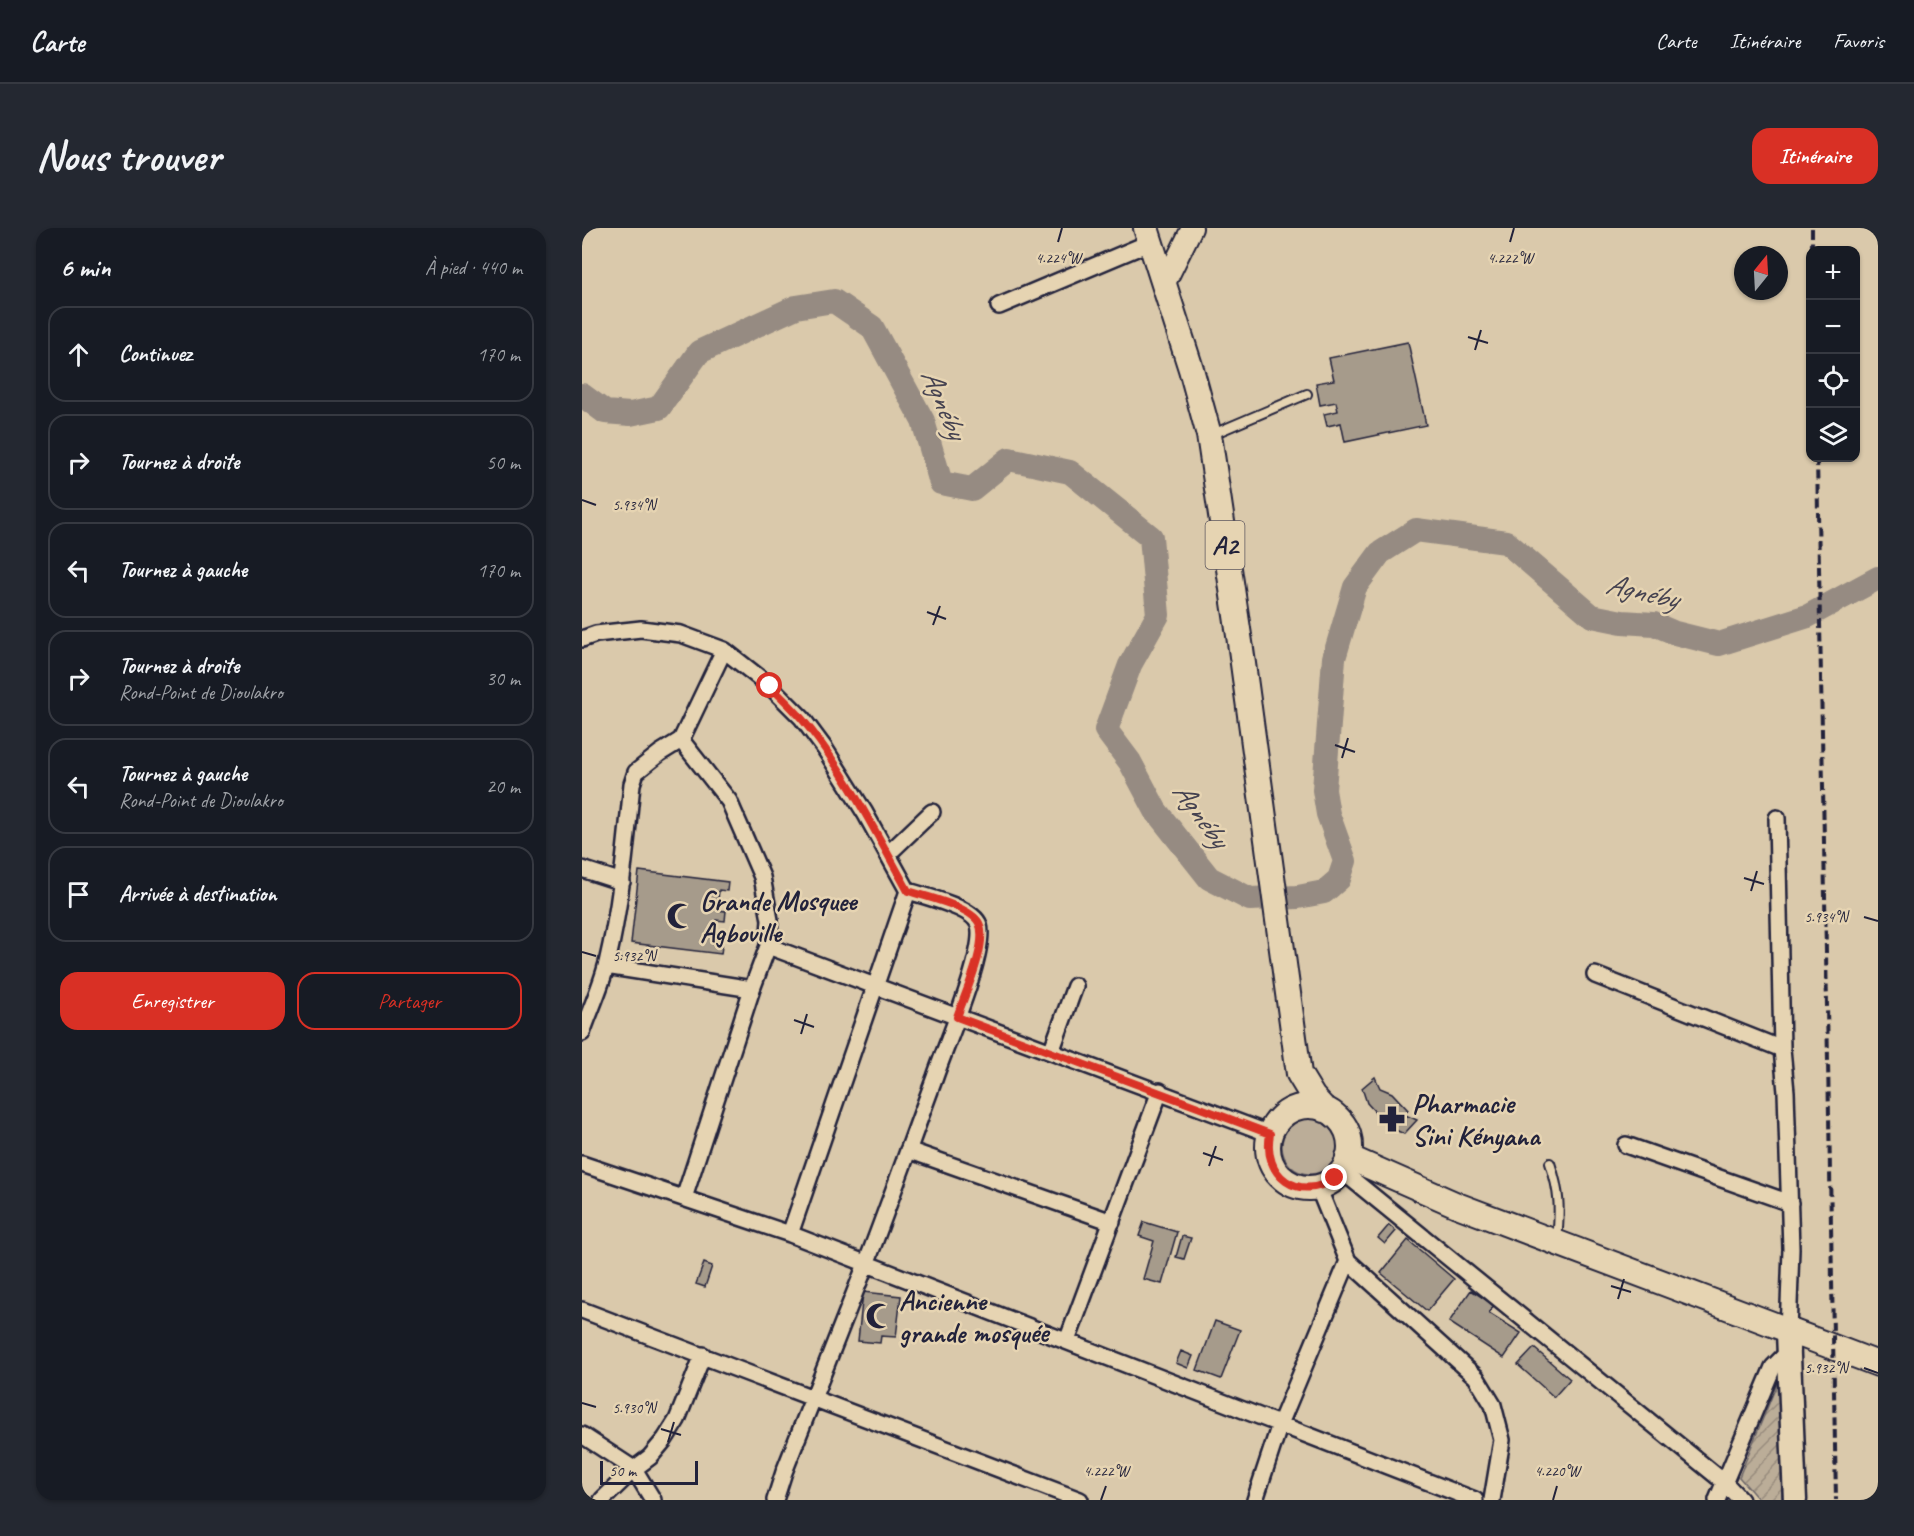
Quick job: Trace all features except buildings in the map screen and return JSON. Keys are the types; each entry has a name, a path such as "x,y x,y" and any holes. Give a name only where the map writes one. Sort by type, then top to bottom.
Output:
{"main road":[{"name":"A2","path":"1149,235 1209,435 1241,649 1299,1074 1313,1097 1325,1110"},
{"name":"A2","path":"1276,1125 1292,1099 1299,1074"},
{"path":"1303,1107 1325,1110 1337,1118 1345,1129 1349,1143 1345,1164 1327,1184 1306,1188 1293,1185 1274,1170 1269,1159 1268,1146 1276,1125 1303,1107"},
{"path":"1345,1164 1693,1293 1788,1342 1878,1364"},
{"path":"1788,1342 1795,1500"}],"street":[{"path":"1165,284 1192,228"},
{"path":"999,306 1149,235"},
{"path":"582,639 596,634 641,629 681,634 724,650 770,686 802,718 836,767 908,891 947,903 971,914 979,922 981,934 978,954 957,1017 866,1264 775,1500"},
{"path":"582,1033 606,966 622,882 632,784 636,772 681,740 724,650"},
{"path":"681,740 729,801 762,877 770,920 768,946 684,1198"},
{"path":"888,854 932,812"},
{"path":"1717,1500 1773,1367 1788,1342 1791,1249 1786,1092 1782,1048 1777,818"},
{"path":"582,869 622,882"},
{"path":"790,1234 908,891"},
{"path":"768,946 1160,1091 1276,1125"},
{"path":"606,966 752,989"},
{"path":"1595,975 1782,1048"},
{"path":"1051,1052 1075,986"},
{"path":"1067,1341 1160,1091"},
{"path":"1626,1144 1790,1203"},
{"path":"908,1150 1112,1222"},
{"path":"582,1164 790,1234 1475,1500"},
{"path":"1345,1164 1724,1482 1741,1500"},
{"path":"1318,1187 1348,1261 1476,1377 1493,1405 1502,1440 1492,1500"},
{"path":"1255,1500 1280,1424 1348,1261"},
{"path":"582,1310 1080,1500"},
{"path":"602,1500 650,1457 677,1420 703,1355"},
{"path":"582,1435 634,1469 653,1500"}],"lane":[{"path":"1209,435 1307,394"},
{"path":"1550,1163 1557,1187 1560,1210 1557,1242"}],"shaded area":[{"path":"1310,1118 1321,1120 1330,1126 1336,1135 1338,1146 1336,1157 1330,1166 1321,1172 1310,1174 1299,1172 1290,1166 1284,1157 1282,1146 1284,1135 1290,1126 1299,1120"},
{"path":"1779,1379 1782,1500 1759,1500 1739,1477"}],"waterway":[{"name":"Agnéby","path":"582,395 605,412 630,414 659,408 699,352 796,307 834,301 872,327 923,421 941,483 972,489 1009,459 1070,472 1151,537 1158,615 1130,665 1106,730 1130,762 1156,811 1209,878 1250,899 1298,897 1324,892 1339,879 1345,861 1328,814 1324,790 1334,658 1355,587 1380,553 1416,530 1506,542 1592,616 1622,622 1654,624 1675,633 1719,644 1808,616 1878,578"}],"railway":[{"path":"1812,228 1812,246"},
{"path":"1817,462 1836,1500"}],"place":[{"name":"Grande Mosquee Agboville","path":"680,916"},
{"name":"Pharmacie Sini Kényana","path":"1392,1119"},
{"name":"Ancienne grande mosquée","path":"879,1316"}],"route":[{"path":"770,686 802,718 825,749 865,813 908,891 947,903 971,914 979,922 981,934 978,954 957,1017 1270,1134 1269,1159 1274,1170 1293,1185 1306,1188 1318,1187 1335,1178"}]}
